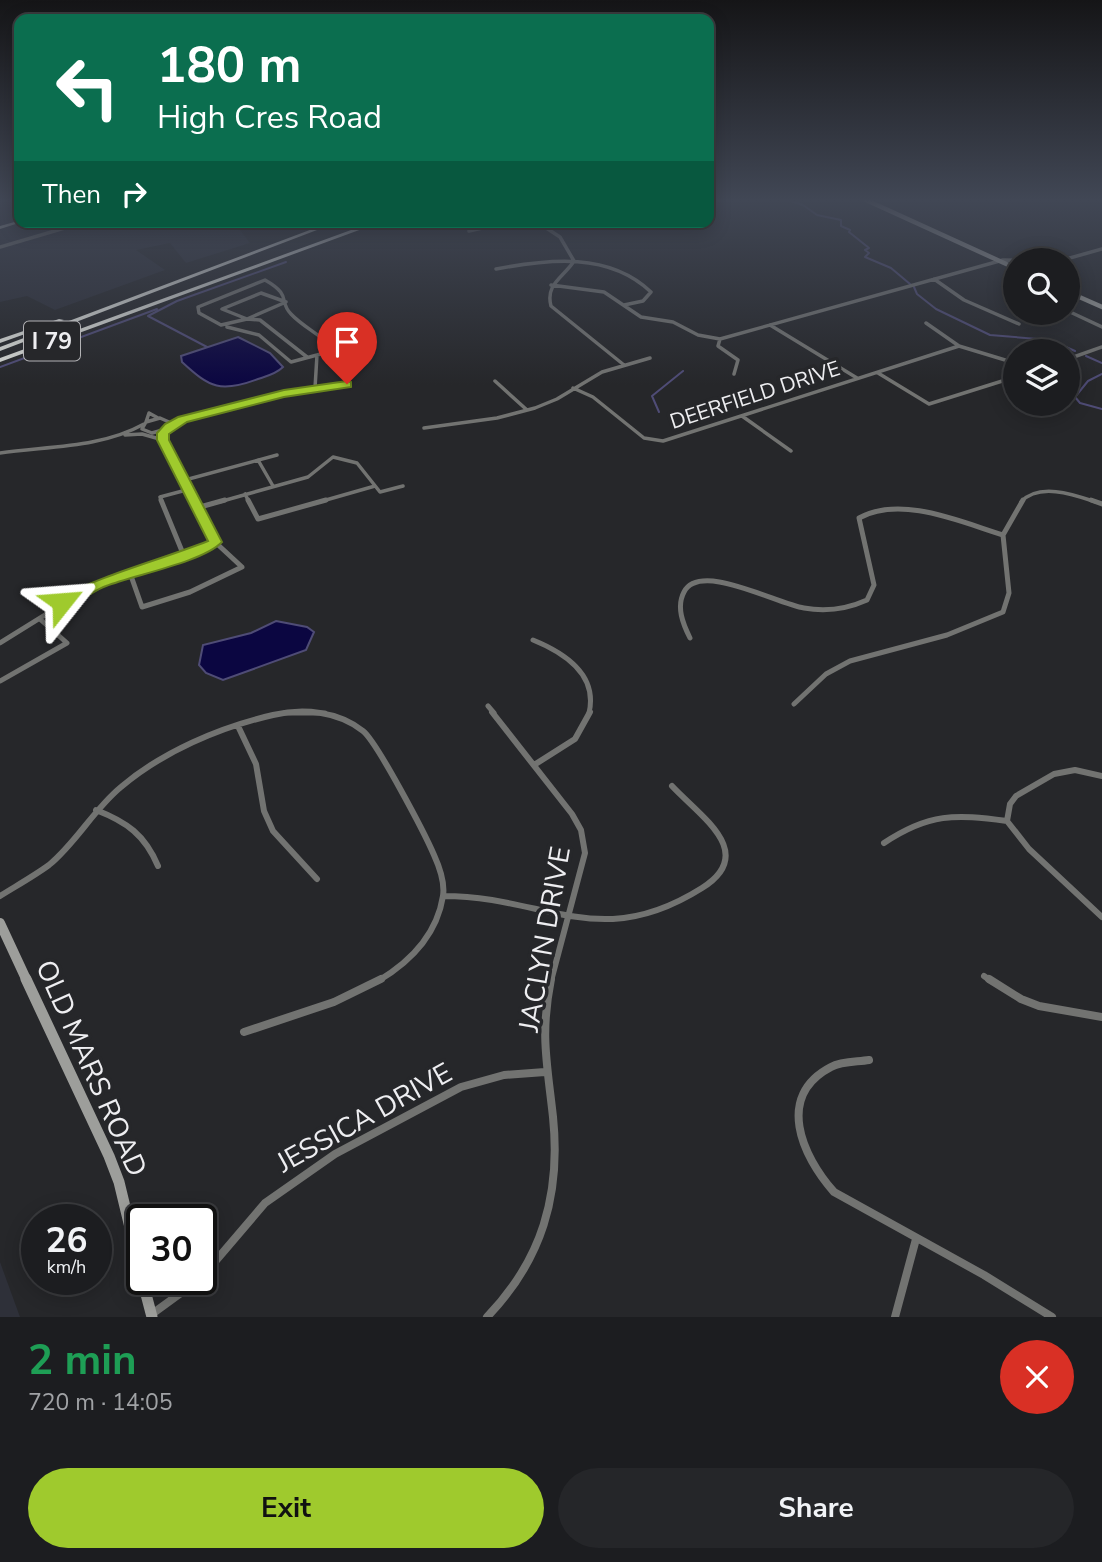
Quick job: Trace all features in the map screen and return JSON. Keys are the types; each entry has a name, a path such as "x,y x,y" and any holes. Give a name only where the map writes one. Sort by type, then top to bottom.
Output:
{"highway":[{"path":"0,340 219,261"},
{"name":"I 79","path":"0,349 232,261"},
{"name":"I 79","path":"0,361 270,261"}],"street":[{"path":"551,285 604,292 641,317 673,322 698,335 720,339 997,261"},
{"path":"496,269 532,262 615,267 650,290 646,299 624,305"},
{"path":"573,263 551,285 548,298 554,311 624,365"},
{"path":"934,279 964,300 1003,317"},
{"path":"265,280 283,290 288,296 286,302 288,312 335,350 291,362 259,335 224,326 199,313 198,307 265,280"},
{"path":"286,302 261,293 222,309 245,319 260,320 307,358"},
{"path":"1080,297 1102,307"},
{"path":"224,326 286,302"},
{"path":"1080,317 1102,327"},
{"path":"926,323 959,346 1003,359"},
{"path":"770,325 857,378"},
{"path":"720,339 718,346 738,360 734,374"},
{"name":"DEERFIELD DRIVE","path":"573,388 593,397 652,442 663,441 959,346"},
{"path":"1080,355 1102,347"},
{"path":"315,388 317,355"},
{"path":"424,428 498,418 527,410 557,399 592,376 650,358"},
{"path":"877,373 929,404 1003,381"},
{"path":"495,382 527,410"},
{"path":"116,435 162,419 183,419 315,388 347,384"},
{"path":"742,416 791,450"},
{"path":"162,419 169,422 163,440"},
{"path":"125,435 167,428 183,419"},
{"path":"145,423 142,429 146,432"},
{"path":"0,453 116,435 142,434 163,440 200,507 215,542 242,568 190,592 142,607 130,573"},
{"path":"185,480 277,455"},
{"path":"200,507 312,475 333,457 357,463 380,492 403,486"},
{"path":"258,460 273,486"},
{"path":"245,494 258,519 375,486"},
{"path":"184,556 160,497 190,489"},
{"path":"794,704 826,674 850,661 947,635 1003,612 1009,603 1011,588 1003,535 1026,496 1060,492 1102,504"},
{"path":"690,638 680,607 682,592 687,583 698,580 726,582 769,600 795,607 842,609 867,600 874,585 859,518 872,509 904,509 1003,535"},
{"path":"0,643 41,620 62,602 81,591 184,556 215,542"},
{"path":"0,681 66,643 41,620"},
{"path":"533,640 551,646 571,659 587,679 591,699 587,721 579,735 568,745 534,765"},
{"name":"JACLYN DRIVE","path":"487,1317 519,1277 538,1243 548,1214 556,1160 553,1118 545,1072 544,1020 585,853 585,842 572,814 488,706"},
{"path":"0,897 50,864 96,810 134,776 164,757 238,726 273,715 308,712 339,717 371,739 435,854 441,874 443,896 426,938 392,973 352,995 244,1032"},
{"path":"238,726 256,764 264,811 273,831 317,879"},
{"path":"1007,821 1010,804 1016,796 1054,774 1075,770 1102,776"},
{"path":"443,896 487,898 600,921 623,919 683,900 723,873 728,864 728,852 724,842 672,786"},
{"path":"96,810 128,823 151,847 158,866"},
{"path":"884,843 902,829 926,818 957,815 1007,821 1029,849 1102,917"},
{"name":"OLD MARS ROAD","path":"0,923 109,1156 126,1211"},
{"path":"984,976 1021,999 1039,1006 1102,1017"},
{"path":"869,1060 833,1066 820,1075 800,1100 798,1130 809,1163 834,1192 984,1275 1052,1317"},
{"name":"JESSICA DRIVE","path":"217,1260 265,1203 335,1154 461,1087 504,1074 545,1072"},
{"path":"895,1317 916,1239"},
{"name":"OLD MARS ROAD","path":"146,1295 151,1316"},
{"name":"JESSICA DRIVE","path":"151,1316 179,1295"}],"shaded area":[{"path":"0,261 153,261 165,270 55,310 27,296 0,302"},
{"path":"238,337 270,353 283,367 268,376 225,387 200,378 182,362 181,356"},
{"path":"276,621 307,627 314,632 306,650 223,680 206,673 199,665 203,645 251,633"},
{"path":"0,1262 20,1317 0,1317"}],"waterway":[{"path":"876,261 891,268 910,284"},
{"path":"207,347 148,316 177,301 286,262"},
{"path":"914,287 917,294 936,309 990,335 1038,339"},
{"path":"0,367 157,309"},
{"path":"1086,356 1102,363"},
{"path":"659,412 652,396 683,371"},
{"path":"1102,374 1088,381 1075,397 1080,403 1102,409"}],"route":[{"path":"62,602 99,583 168,562 215,542 200,507 163,440 163,433 169,426 183,419 284,393 347,384"}]}
